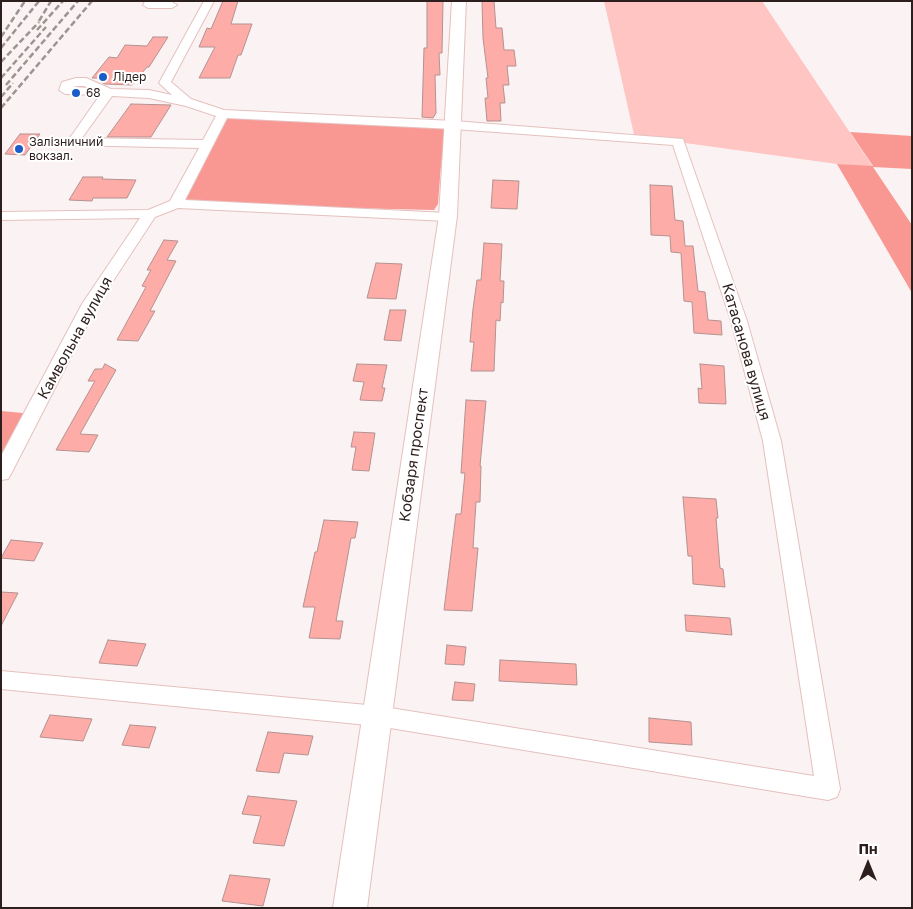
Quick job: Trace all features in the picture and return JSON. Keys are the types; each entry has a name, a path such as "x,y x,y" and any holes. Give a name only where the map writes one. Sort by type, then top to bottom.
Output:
{"main road":[{"name":"Кобзаря проспект","path":"350,908 447,217 454,125 459,1"}],"street":[{"path":"150,1 148,5 172,5"},
{"path":"187,102 166,83 209,1"},
{"path":"209,144 73,142 109,92 149,94 187,102 223,114 454,125"},
{"path":"176,204 223,114"},
{"name":"Катасанова вулиця","path":"378,716 828,789 772,440 739,321 678,142 454,125"},
{"path":"1,216 150,214 176,204 447,217"},
{"name":"Камвольна вулиця","path":"1,474 90,304 150,214"},
{"path":"1,680 378,716"}],"shaded area":[{"path":"604,1 762,1 873,167 837,164 678,142 635,139"},
{"path":"223,114 442,127 446,131 438,204 434,210 176,204"},
{"path":"850,132 912,136 912,169 873,167 912,225 912,293 837,164 873,166"},
{"path":"1,411 33,414 1,474"}],"building":[{"path":"223,1 238,1 231,24 252,24 241,55 238,55 230,78 199,78 215,47 199,47 207,28 211,29"},
{"path":"427,1 443,1 442,53 439,53 440,75 435,75 436,113 433,118 422,117 424,48 427,48"},
{"path":"482,1 494,1 496,28 502,28 504,50 514,50 516,66 507,66 509,85 503,85 505,103 500,103 501,121 487,121 485,98 488,98 486,78 488,78 483,38"},
{"path":"153,37 168,37 149,67 132,85 105,84 101,82 104,78 92,78 109,57 117,58 125,45 147,46"},
{"path":"131,104 171,105 151,137 107,137"},
{"name":"Залізничний вокзал.","path":"20,134 40,134 25,155 5,154"},
{"path":"83,177 136,180 127,198 93,198 92,201 69,200"},
{"path":"493,180 519,181 517,209 491,208"},
{"path":"650,185 672,186 675,220 683,221 685,246 693,246 698,291 705,292 708,320 721,321 722,335 694,333 692,302 684,301 681,253 671,252 670,236 651,235"},
{"path":"164,240 178,241 167,260 176,261 150,311 155,311 138,341 117,340 146,287 142,286 151,270 147,270"},
{"path":"484,243 502,244 500,281 504,281 503,303 501,302 500,321 496,320 494,371 471,371 474,342 470,342 473,309 477,280 481,280"},
{"path":"376,263 402,264 396,299 367,298"},
{"path":"390,310 406,310 401,341 384,340"},
{"path":"105,364 116,370 80,434 98,435 89,452 56,450 95,381 88,381 95,369 102,369"},
{"path":"357,364 387,365 382,388 385,388 382,401 360,400 364,382 353,381"},
{"path":"700,364 724,366 726,404 699,403 698,388 702,389"},
{"path":"466,400 486,401 480,466 480,502 476,502 473,548 478,548 472,611 444,610 456,514 461,514 465,473 461,473"},
{"path":"354,432 375,433 369,471 352,470 356,447 351,447"},
{"path":"683,497 716,499 720,568 723,569 725,587 693,584 692,556 688,556"},
{"path":"324,520 358,522 355,538 351,538 336,621 343,621 340,639 309,638 315,607 303,607"},
{"path":"11,540 43,543 34,561 1,558"},
{"path":"1,592 18,593 1,626"},
{"path":"685,615 730,618 732,635 686,631"},
{"path":"108,640 146,644 137,666 99,663"},
{"path":"447,645 466,647 464,665 445,664"},
{"path":"500,660 576,664 577,685 499,681"},
{"path":"455,682 475,684 473,701 452,700"},
{"path":"50,715 92,719 83,741 40,737"},
{"path":"649,718 691,722 692,745 649,742"},
{"path":"130,725 156,727 149,748 122,745"},
{"path":"268,732 313,736 308,755 284,753 279,773 256,771"},
{"path":"248,796 297,801 284,846 253,843 261,816 242,814"},
{"path":"230,875 270,879 263,906 222,901"}],"railway":[{"path":"1,37 25,1"},
{"path":"1,48 39,1"},
{"path":"39,21 51,1"},
{"path":"37,30 63,1"},
{"path":"6,85 78,1"},
{"path":"1,108 92,1"},
{"path":"1,62 39,22"},
{"path":"1,78 46,27"},
{"path":"1,97 13,83"}],"place":[{"name":"Лідер","path":"103,77"},
{"name":"68","path":"76,93"},
{"name":"Залізничний вокзал.","path":"19,149"}]}
